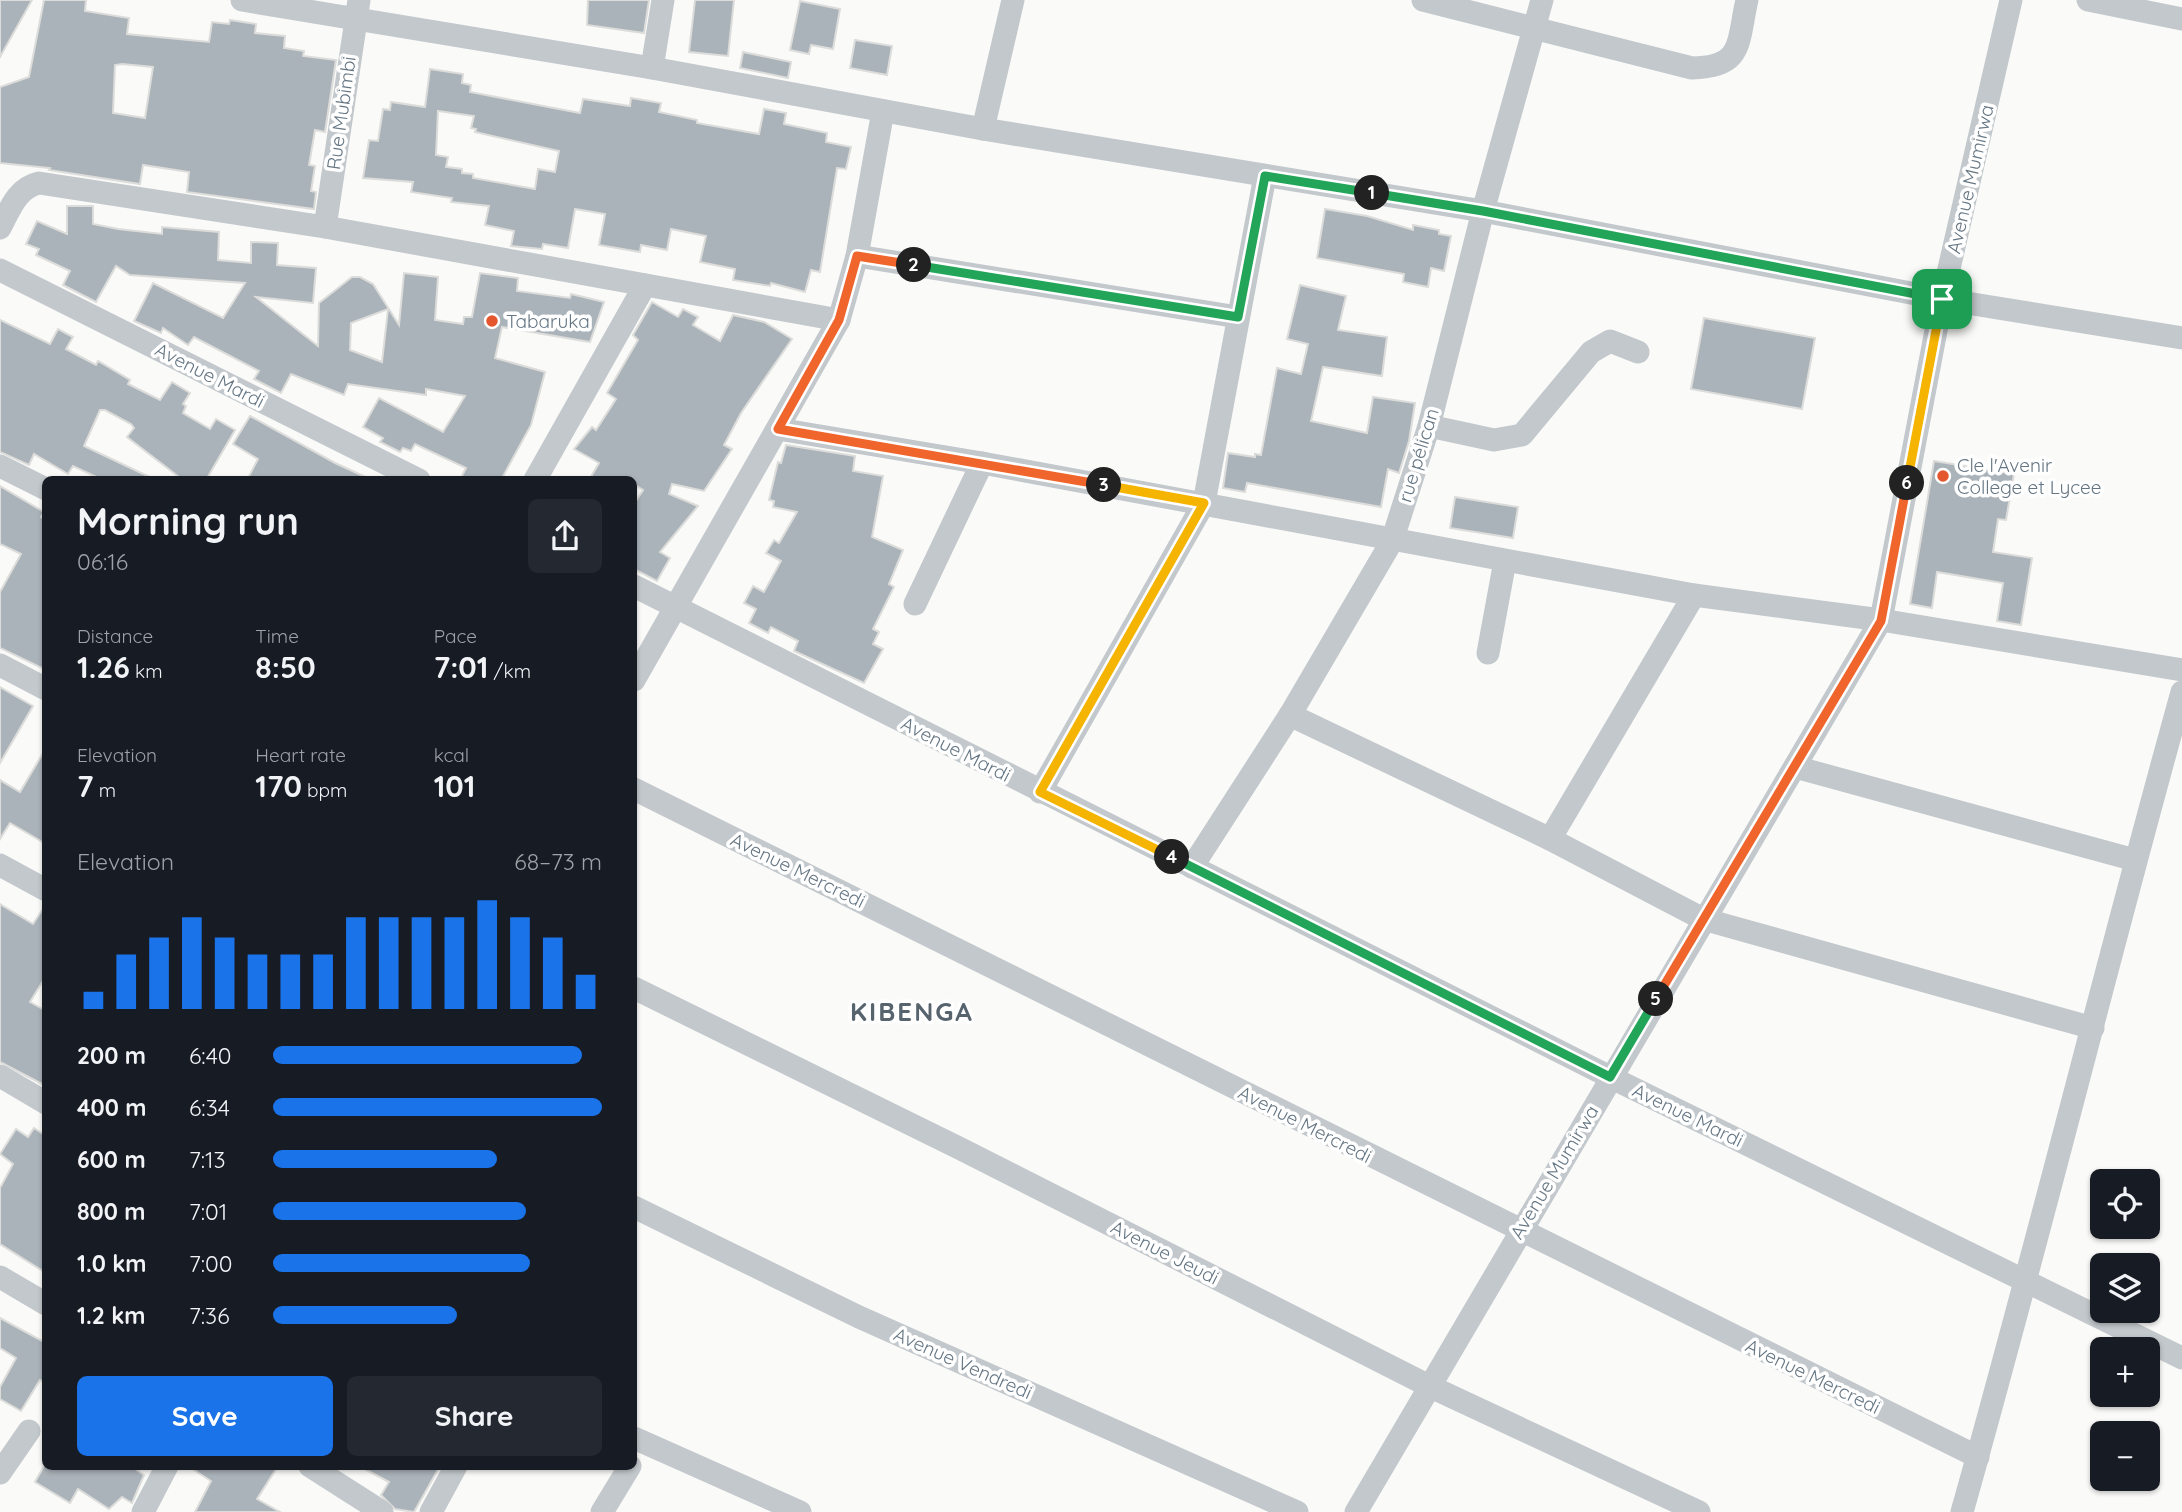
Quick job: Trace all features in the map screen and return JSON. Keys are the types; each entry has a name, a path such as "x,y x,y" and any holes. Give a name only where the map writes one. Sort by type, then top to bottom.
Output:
{"street":[{"path":"242,0 357,10 983,129 1483,211 1942,299 2182,338"},
{"path":"652,68 663,0"},
{"path":"983,129 1013,0"},
{"path":"1423,0 1692,68 1715,68 1725,64 1735,54 1746,0"},
{"name":"rue pélican","path":"1192,867 1290,715 1392,541 1429,426 1483,211 1542,0"},
{"name":"Avenue Mumirwa","path":"1356,1512 1881,621 1942,299 2011,0"},
{"path":"2088,0 2182,19"},
{"name":"Rue Mubimbi","path":"325,227 357,10"},
{"path":"637,675 839,320 857,256 883,111"},
{"path":"1040,792 1204,503 1265,176"},
{"path":"0,228 17,196 29,186 39,183 325,227 839,320"},
{"path":"857,256 1238,317"},
{"name":"Avenue Mardi","path":"0,270 411,476"},
{"path":"537,476 645,285"},
{"path":"1429,426 1494,440 1521,435 1591,352 1610,341 1638,352"},
{"path":"778,429 1204,503 1392,541 1694,595 1881,621 2182,670"},
{"path":"915,604 982,463"},
{"path":"0,466 42,487"},
{"path":"1488,653 1505,561"},
{"name":"Avenue Mardi","path":"637,588 1610,1077 2182,1358"},
{"path":"1550,839 1694,595"},
{"path":"0,665 42,687"},
{"path":"1962,1512 2027,1281 2135,860 2182,692"},
{"path":"1290,715 1550,839 1703,919 2093,1028"},
{"path":"1795,767 2135,860"},
{"name":"Avenue Mercredi","path":"637,790 1519,1232 1978,1457"},
{"path":"0,865 42,888"},
{"name":"Avenue Jeudi","path":"637,989 961,1149 1429,1386 1699,1512"},
{"path":"0,1076 42,1101"},
{"name":"Avenue Vendredi","path":"637,1208 859,1317 1297,1512"},
{"path":"0,1277 42,1302"},
{"path":"0,1473 29,1431"},
{"path":"637,1447 800,1512"},
{"path":"143,1512 165,1470"},
{"path":"316,1470 382,1512"},
{"path":"431,1512 454,1470"},
{"path":"602,1512 628,1470"}],"building":[{"path":"0,0 32,0 0,57"},
{"path":"44,0 86,0 85,11 129,18 127,34 209,42 212,22 229,24 230,20 256,24 255,33 285,36 284,48 304,51 303,56 336,60 325,132 315,130 309,165 315,166 311,191 316,192 314,209 187,192 189,172 143,165 140,184 49,170 50,168 0,163 0,87 29,77","holes":["115,65 153,67 145,118 113,113"]},
{"path":"588,0 649,0 644,33 587,25"},
{"path":"695,0 734,0 728,56 689,52"},
{"path":"800,1 840,9 833,49 811,45 809,54 790,50"},
{"path":"855,40 892,46 887,75 850,68"},
{"path":"743,52 791,62 788,78 740,68"},
{"path":"430,69 463,74 462,83 471,85 470,92 580,113 583,99 630,106 631,98 661,103 659,112 697,120 697,123 759,134 764,109 786,113 784,124 827,133 826,142 851,147 846,169 837,168 820,272 811,270 805,292 771,283 770,286 733,280 735,269 700,262 706,236 671,229 667,250 641,245 640,252 599,245 605,214 575,209 568,248 543,244 542,249 511,246 514,231 485,225 489,206 451,202 452,198 411,192 413,182 363,178 369,140 378,141 383,109 390,110 391,102 425,107","holes":["438,111 474,116 471,128 476,129 475,132 559,151 555,172 538,169 535,189 473,178 473,174 462,173 462,169 446,167 448,157 436,155"]},
{"path":"67,206 93,206 93,224 162,234 162,227 219,232 218,260 251,263 251,242 278,243 277,265 316,268 313,303 256,297 318,346 319,303 352,277 360,277 373,284 399,325 404,273 438,277 435,320 463,324 464,317 472,317 480,273 518,278 517,291 570,298 571,294 604,302 590,342 502,327 495,358 545,372 531,425 503,476 462,476 466,468 415,444 411,451 403,448 400,452 380,442 383,438 363,427 379,398 443,432 465,396 426,389 426,395 348,384 344,395 291,374 281,393 254,379 259,371 194,337 188,345 163,328 161,333 134,321 153,283 223,318 245,283 130,275 116,266 96,302 63,285 70,271 36,255 39,249 26,244 37,221 67,234","holes":["388,309 382,362 350,350 351,323"]},
{"path":"1325,209 1367,216 1413,230 1413,225 1439,230 1439,234 1451,236 1444,271 1431,268 1428,287 1403,282 1404,274 1317,258"},
{"path":"1300,285 1346,296 1338,330 1387,337 1382,376 1323,367 1311,421 1367,433 1373,397 1415,403 1409,441 1399,473 1388,469 1381,507 1247,483 1245,492 1223,488 1228,453 1255,457 1255,454 1261,455 1277,368 1301,374 1308,344 1287,339"},
{"path":"652,302 678,317 683,309 698,317 693,325 720,341 733,315 764,322 792,339 741,413 724,445 732,449 704,491 672,484 669,494 698,506 660,552 670,558 657,581 637,571 637,499 643,490 637,486 637,476 591,476 599,463 574,449 592,427 596,430 616,399 607,393 638,340 633,335"},
{"path":"1704,318 1815,338 1802,409 1691,389"},
{"path":"0,320 50,344 58,329 73,337 66,349 96,365 98,361 130,380 128,384 160,400 172,382 190,393 183,404 186,406 183,413 210,429 216,419 235,430 208,476 178,476 127,437 134,428 131,424 105,410 100,410 84,446 148,476 94,476 73,466 68,474 34,454 29,465 0,452"},
{"path":"250,416 363,476 249,476 258,459 233,444"},
{"path":"786,445 855,456 853,471 883,476 872,537 903,550 889,584 894,587 873,629 879,632 873,644 883,649 864,683 794,651 798,641 771,627 768,633 749,623 756,609 744,603 753,586 764,592 781,561 766,553 774,540 779,543 797,512 773,507 774,501 769,500 778,462 781,463"},
{"path":"1934,461 2014,474 2006,520 1998,519 1993,552 2032,558 2021,625 1997,621 2003,583 1937,572 1932,608 1910,604"},
{"path":"0,486 42,511 42,668 0,648 0,592 21,554 0,544"},
{"path":"1455,497 1518,507 1513,538 1450,528"},
{"path":"0,687 33,706 0,763"},
{"path":"42,755 42,842 10,823 0,839 0,780 20,792"},
{"path":"0,904 33,924 42,910 42,982 30,1002 42,1009 42,1084 0,1062"},
{"path":"34,1128 42,1133 42,1270 0,1244 0,1188 13,1164 0,1154 16,1129 28,1137"},
{"path":"0,1318 42,1341 42,1381 40,1380 21,1411 0,1399 0,1387 16,1358 0,1348"},
{"path":"42,1470 137,1470 144,1475 132,1503 122,1497 109,1509 78,1489 70,1503 35,1482"},
{"path":"194,1470 275,1470 257,1499 280,1512 195,1512 211,1481"},
{"path":"366,1470 438,1470 414,1512 395,1509 381,1495 389,1482"}],"place":[{"name":"Tabaruka","path":"492,321"},
{"name":"Cle l'Avenir College et Lycee","path":"1943,476"}],"district":[{"name":"KIBENGA","path":"912,1012"}],"route":[{"path":"1265,176 1483,211 1942,299 1881,621 1610,1077 1040,792 1204,503 778,429 839,320 857,256 1238,317 1265,176"}]}
